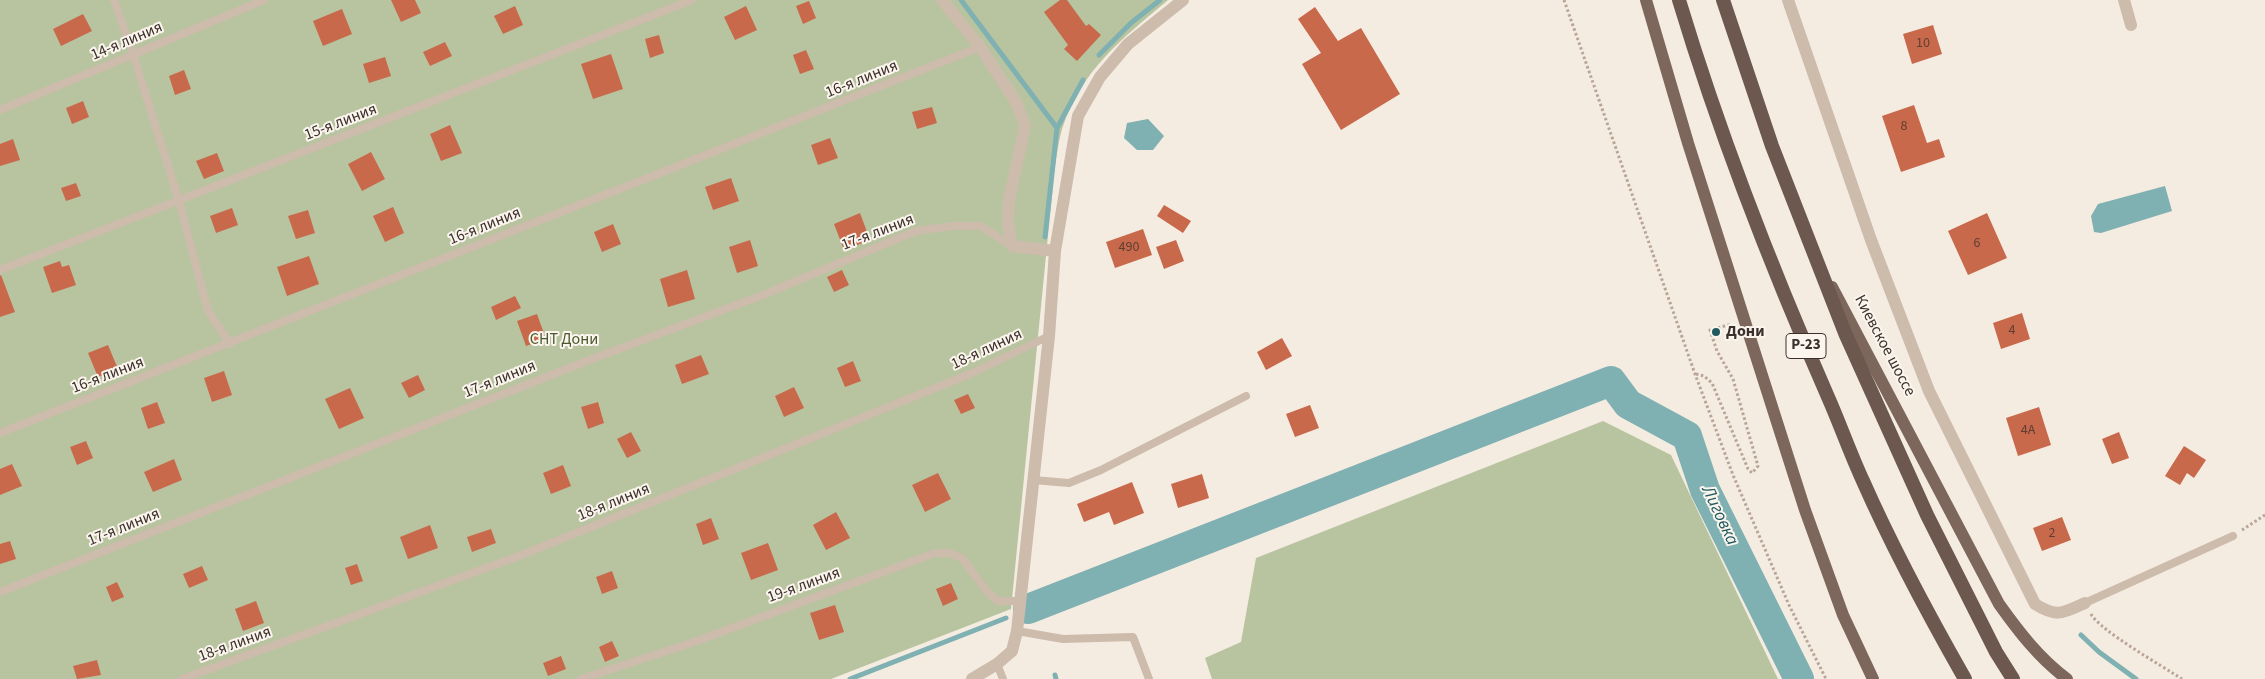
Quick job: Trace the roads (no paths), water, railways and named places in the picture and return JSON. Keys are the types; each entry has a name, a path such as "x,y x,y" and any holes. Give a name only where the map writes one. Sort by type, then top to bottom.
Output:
{"highway":[{"name":"Р-23","path":"1679,0 1704,82 1740,186 1790,312 1862,480 1897,554 1965,679"},
{"name":"Киевское шоссе","path":"1723,0 1772,146 1808,240"},
{"name":"Р-23","path":"1808,240 1845,333 1898,455 1996,652 2013,679"}],"main road":[{"path":"1646,0 1686,134 1805,510 1843,615 1873,679"},
{"name":"Киевское шоссе","path":"1808,240 1999,604 2034,650 2067,679"}],"street":[{"path":"942,0 980,47 1016,102 1025,126 1009,200 1008,223 1012,246 1055,251"},
{"path":"972,679 997,664 1012,651 1017,631 1049,336 1055,251 1078,116 1100,76 1128,44 1183,0"},
{"path":"1788,0 1901,322 1929,391 1951,438 2034,604 2048,613 2062,614 2085,603"},
{"path":"2124,0 2131,25"}],"lane":[{"path":"114,0 179,201 208,310 230,344"},
{"name":"14-я линия","path":"0,110 264,0"},
{"name":"15-я линия","path":"0,270 692,0"},
{"name":"16-я линия","path":"0,433 230,344 546,217 799,120 980,47"},
{"name":"17-я линия","path":"0,592 587,361 762,295 916,231 954,226 981,226 1012,246"},
{"name":"18-я линия","path":"182,679 519,556 970,374 1049,336"},
{"path":"1033,480 1069,483 1101,470 1246,396"},
{"path":"2085,603 2233,536"},
{"name":"19-я линия","path":"581,679 694,642 935,552 950,553 962,558 985,590 997,601 1020,601"},
{"path":"1017,631 1063,639 1133,637 1149,679"},
{"path":"997,664 1003,679"}],"water":[{"path":"1148,119 1164,136 1153,150 1137,150 1124,138 1127,123"},
{"path":"2165,186 2172,211 2101,233 2094,232 2091,216 2098,204"}],"waterway":[{"path":"961,0 1057,128"},
{"path":"1099,55 1131,23 1160,0"},
{"path":"1045,237 1057,128 1083,80"},
{"name":"Лиговка","path":"1028,609 1611,381 1628,404 1687,436 1705,490 1799,679"},
{"path":"850,679 1006,618"},
{"path":"2081,635 2099,652 2136,679"},
{"path":"1055,675 1056,679"}],"place":[{"name":"Дони","path":"1716,332"}],"park label":[{"name":"СНТ Дони","path":"564,340"}]}
